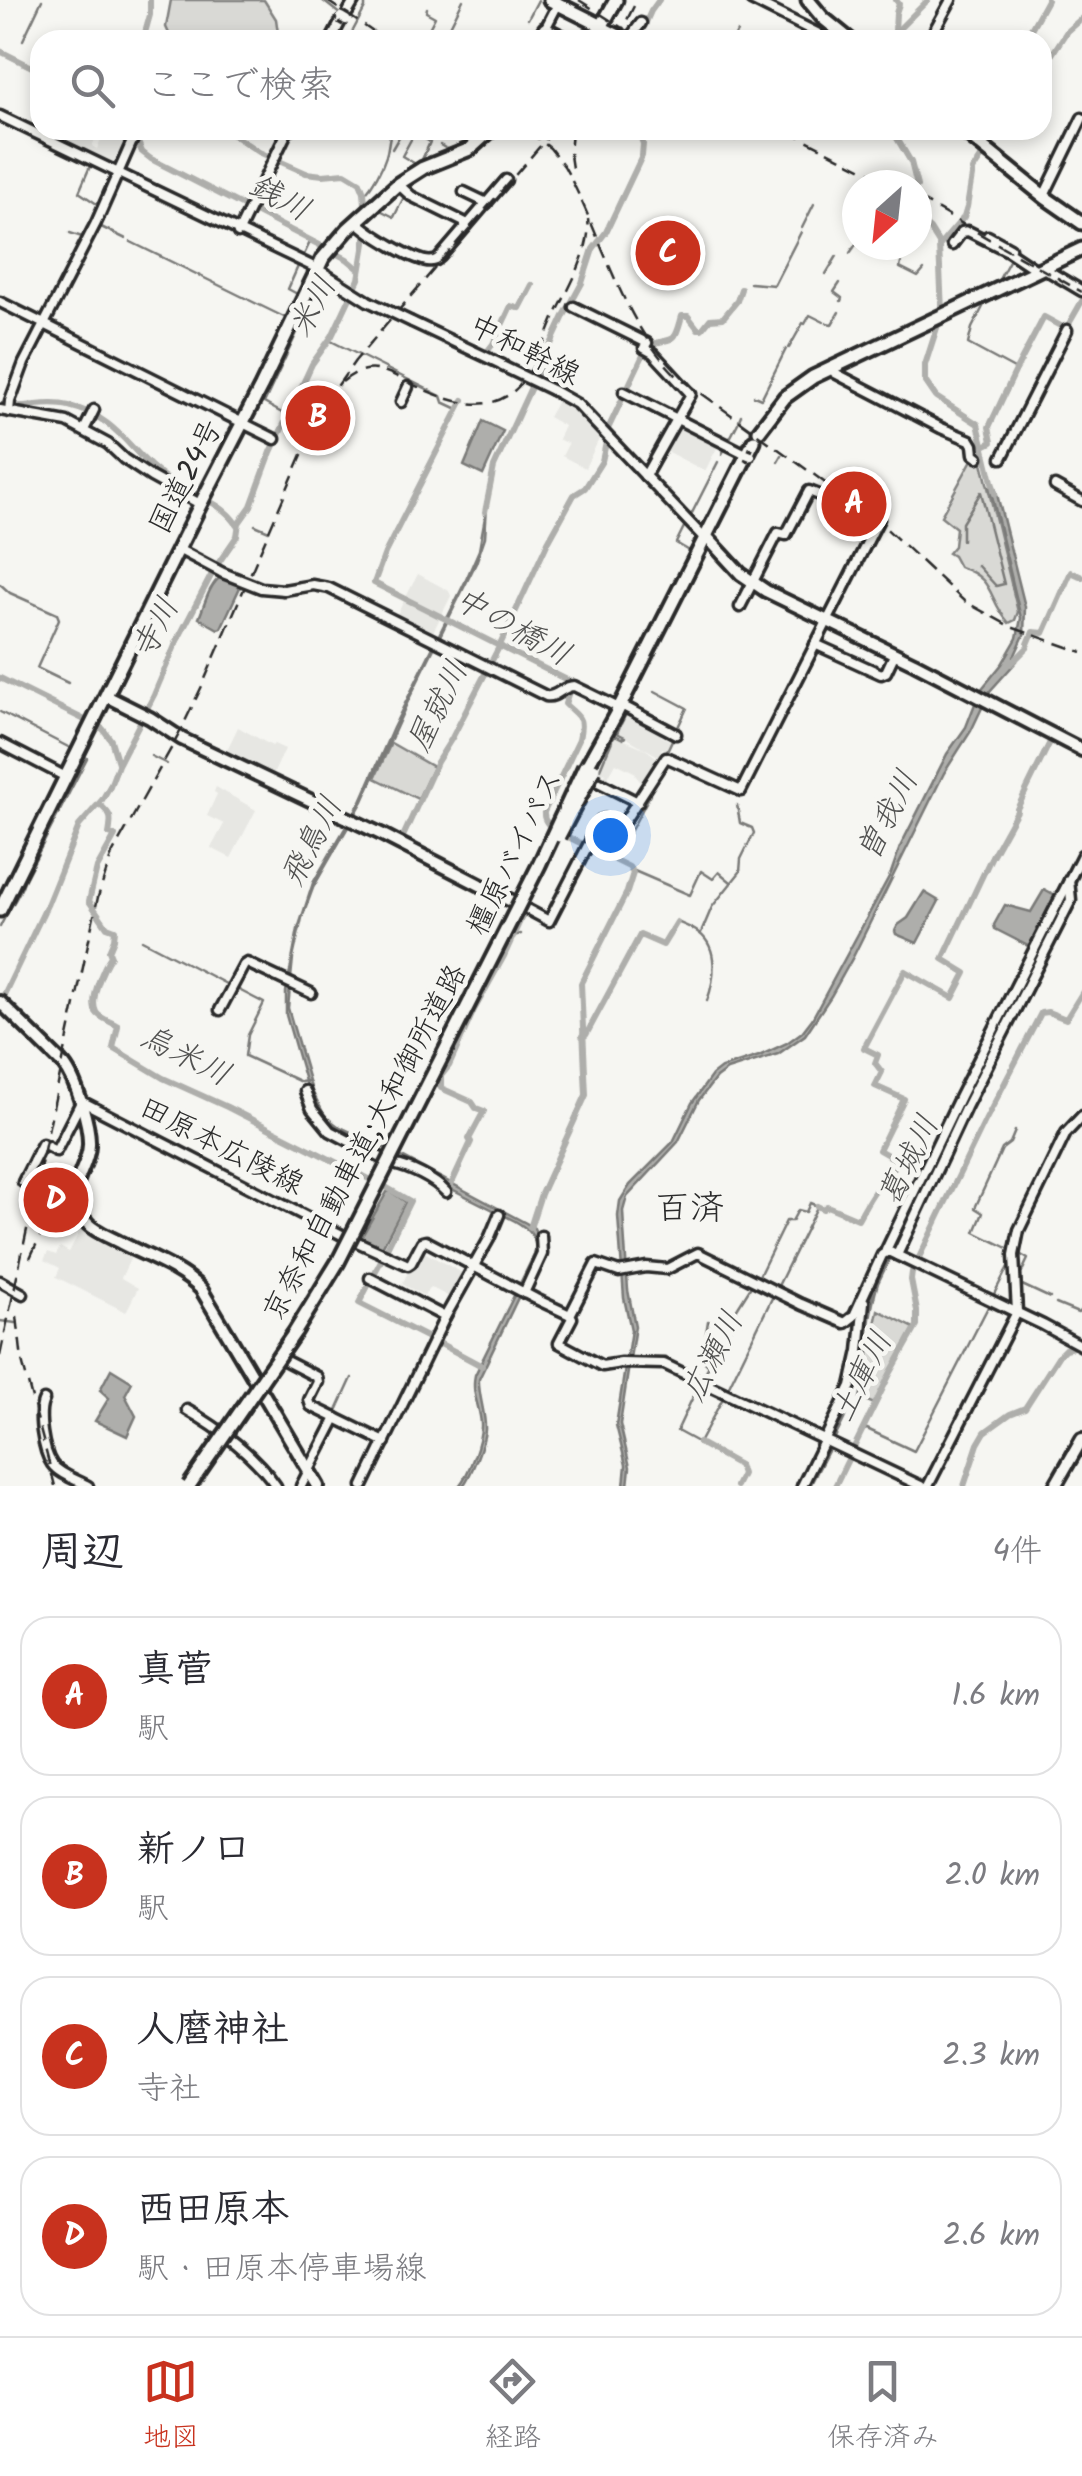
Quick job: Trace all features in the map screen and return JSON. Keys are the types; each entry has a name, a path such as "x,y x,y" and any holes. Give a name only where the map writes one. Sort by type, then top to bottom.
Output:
{"highway":[{"path":"600,30 616,0"},
{"path":"808,0 838,30"},
{"path":"554,2 602,26"},
{"name":"国道24号","path":"1,906 316,269 329,250 363,222 398,184 427,166 470,149 480,140"},
{"path":"975,140 1082,223"},
{"path":"534,874 758,436 778,404 804,382 1082,253"},
{"name":"橿原バイパス","path":"521,901 588,772"},
{"name":"橿原バイパス","path":"191,1486 322,1298 557,831"},
{"name":"京奈和自動車道;大和御所道路","path":"191,1486 297,1334 340,1263 534,874"},
{"name":"橿原バイパス","path":"279,1359 351,1239 392,1159"}],"main road":[{"name":"中和幹線","path":"706,538 752,584 1082,751"},
{"name":"中和幹線","path":"826,623 914,662 971,694"},
{"path":"106,696 195,745 521,901"},
{"path":"2,1004 73,1080 89,1139 75,1190 77,1207 90,1226 177,1270 201,1289 318,1486"},
{"path":"1055,1486 1082,1439"}],"street":[{"path":"337,30 354,0"},
{"path":"751,0 812,30"},
{"path":"934,30 951,0"},
{"path":"544,30 554,2"},
{"path":"637,30 641,23"},
{"path":"602,26 610,30"},
{"name":"中和幹線","path":"0,118 30,132"},
{"path":"1044,196 1082,118"},
{"name":"中和幹線","path":"47,140 316,269 368,302 572,400 706,538"},
{"path":"132,140 96,223 24,363 7,409 53,418 84,430 151,477 202,501"},
{"path":"238,231 282,140"},
{"path":"363,222 430,262 440,257 506,180"},
{"path":"398,184 411,196 468,224"},
{"path":"464,192 487,203"},
{"path":"952,245 962,232 968,231 1043,270"},
{"path":"988,236 1082,293"},
{"path":"0,302 275,440"},
{"path":"574,307 645,347 690,392 646,475"},
{"path":"1002,458 1066,330"},
{"path":"476,353 575,398 585,412"},
{"path":"835,373 970,440 978,457"},
{"path":"401,402 408,386"},
{"path":"624,392 748,455"},
{"path":"84,430 92,414"},
{"path":"1055,486 1082,501"},
{"path":"521,901 549,921 601,820 622,826 668,757 741,791 878,521 809,490 786,534 778,532 740,606"},
{"path":"178,549 261,588 329,588 548,696 570,686 676,734"},
{"path":"816,644 881,674 894,655"},
{"path":"0,743 66,777"},
{"path":"588,772 638,802"},
{"path":"891,1250 960,1096 1082,855"},
{"path":"1070,880 1072,897 854,1316 845,1323 698,1253 671,1268 646,1267 623,1272 596,1264 560,1343 602,1366 664,1364 925,1486 1017,1312 1014,1252 1019,1230 1068,1130 1082,1116"},
{"path":"220,1010 246,964 311,992"},
{"path":"305,1091 312,1109 330,1131 392,1159 446,1192"},
{"path":"75,1190 57,1186 49,1195 23,1182 42,1144 56,1151 80,1102"},
{"name":"田原本広陵線","path":"80,1102 408,1266 424,1241 570,1315"},
{"path":"364,1486 499,1215"},
{"path":"521,1291 542,1254 541,1236"},
{"path":"891,1250 1079,1345"},
{"path":"370,1278 445,1318"},
{"path":"0,1281 22,1294"},
{"path":"802,1486 851,1386 870,1284"},
{"path":"279,1359 316,1376 318,1382 310,1404 385,1442"},
{"path":"44,1400 39,1414 51,1462 88,1486"},
{"path":"188,1410 258,1464 276,1486"},
{"path":"301,1486 335,1417"}],"shaded area":[{"path":"171,0 264,0 276,19 278,30 167,30"},
{"path":"68,140 95,140 92,146 97,149 101,140 119,140 128,145 117,168 66,145"},
{"path":"560,396 602,433 585,468 562,456 568,444 558,439 564,426 548,417"},
{"path":"483,421 503,431 483,475 464,466"},
{"path":"679,422 720,442 705,471 664,450"},
{"path":"973,458 981,458 1018,612 1009,623 985,583 959,567 948,553 954,546 956,528 941,516"},
{"path":"995,486 1025,607 1024,635 1014,657 1017,661 990,691 944,773 853,957 805,1035 778,1054 727,1070 716,1078 699,1100 678,1142 627,1197 624,1229 635,1326 620,1424 630,1467 628,1486 624,1486 626,1465 616,1425 631,1330 624,1298 620,1201 630,1185 673,1142 692,1103 712,1075 787,1043 812,1019 891,873 947,754 966,727 980,691 1017,638 1021,618 990,487"},
{"path":"487,506 485,537 476,563 363,801 313,888 293,958 288,1008 312,1091 325,1116 526,1223 534,1228 539,1240 539,1254 479,1379 484,1436 470,1475 459,1486 481,1430 475,1375 534,1255 534,1239 515,1221 331,1128 311,1102 286,1015 286,992 298,929 313,883 361,801 393,728 465,582 479,550"},
{"path":"418,574 449,591 451,596 432,634 427,636 395,618"},
{"path":"222,576 241,585 218,629 199,618 211,589"},
{"path":"628,711 664,729 661,736 671,741 667,750 662,748 658,756 617,732"},
{"path":"238,727 285,749 271,779 224,756"},
{"path":"615,736 644,748 660,760 645,787 636,773 616,763 604,784 604,772 596,780"},
{"path":"391,743 433,767 418,799 375,778"},
{"path":"216,787 256,810 231,858 211,848 224,824 207,816 217,794"},
{"path":"1082,864 878,1283 856,1390 807,1486 855,1385 873,1290 951,1122"},
{"path":"1044,890 1057,897 1032,948 995,929 1005,905 1031,912"},
{"path":"924,892 939,901 917,943 895,931"},
{"path":"390,1191 406,1202 381,1249 361,1238"},
{"path":"82,1227 133,1253 121,1278 138,1288 126,1312 56,1277 60,1268 44,1260 48,1252 56,1255 60,1247 69,1252"},
{"path":"422,1251 466,1275 453,1299 430,1287 424,1296 402,1284"},
{"path":"878,1310 914,1328 874,1404 860,1398"},
{"path":"111,1369 132,1382 125,1395 136,1416 127,1436 95,1421 109,1398 100,1390"}],"waterway":[{"path":"23,40 42,0"},
{"name":"米川","path":"146,30 150,0"},
{"path":"322,0 341,15"},
{"path":"353,30 365,0"},
{"path":"448,30 463,0"},
{"path":"528,19 538,0"},
{"name":"飛鳥川","path":"642,30 659,0"},
{"path":"895,30 899,4 896,0"},
{"path":"898,30 928,0"},
{"path":"1030,30 1047,0"},
{"path":"427,8 426,12 435,17 428,30"},
{"name":"曽我川","path":"1052,54 1067,31 1082,18"},
{"path":"785,22 802,30"},
{"name":"銭川","path":"0,51 30,66"},
{"name":"銭川","path":"137,140 142,152 151,159 347,259 360,270"},
{"name":"寺川","path":"0,1003 79,826 110,786 177,641 215,568 237,536 239,523 251,506 312,364 332,336 359,279 366,216 360,182 345,173 306,173 241,140"},
{"path":"364,195 382,166 390,140"},
{"path":"392,149 397,140"},
{"path":"411,140 402,156 419,166"},
{"path":"420,164 430,142 427,140"},
{"name":"飛鳥川","path":"485,512 494,467 582,283 593,249 606,232 642,156 642,140"},
{"path":"898,140 913,170"},
{"name":"曽我川","path":"992,140 973,170 964,217 939,246 942,312 925,365 925,381 936,397 978,424 995,494"},
{"path":"440,145 452,152"},
{"path":"91,164 79,192 100,206"},
{"path":"376,208 394,217 405,195"},
{"path":"802,228 814,204"},
{"path":"99,226 126,239"},
{"path":"70,233 82,237 87,227 82,239"},
{"path":"750,283 774,285 801,232"},
{"path":"932,232 940,245"},
{"path":"303,257 311,240"},
{"path":"131,242 247,299"},
{"path":"826,274 837,256"},
{"path":"996,285 1011,257"},
{"path":"901,263 900,268 918,277 924,270"},
{"path":"299,264 288,289 301,296"},
{"path":"840,283 834,292 841,301"},
{"name":"中の橋川","path":"520,308 532,285"},
{"name":"屋就川","path":"607,431 647,347 674,337 682,316 688,316 698,329 710,319 723,318 741,289"},
{"path":"249,300 288,319"},
{"path":"289,417 264,403 311,303 309,300"},
{"path":"1016,370 1044,317 1066,329 1082,301"},
{"path":"985,303 968,344 1016,370"},
{"name":"中の橋川","path":"486,353 511,306 517,308"},
{"path":"827,323 832,324 839,312"},
{"path":"789,348 810,315 824,322"},
{"path":"329,340 441,396 443,402 458,409"},
{"path":"762,397 786,349"},
{"path":"984,446 992,442 989,427 1015,372"},
{"path":"754,396 761,399"},
{"name":"中の橋川","path":"463,400 385,553 374,583 569,681 565,704 579,718 579,739 544,812 545,818 558,832 629,867 633,873 581,983 586,1095 541,1194 530,1228"},
{"name":"寺川","path":"0,405 60,404 101,419 154,469 214,504 237,525"},
{"path":"739,420 741,415"},
{"path":"728,442 738,423"},
{"name":"屋就川","path":"401,841 548,542 574,495 585,488 602,461 607,438"},
{"path":"722,454 726,447"},
{"path":"778,462 782,455"},
{"path":"690,517 718,462"},
{"path":"836,497 841,488"},
{"path":"962,540 962,523 981,492 1004,584 996,586 977,565"},
{"path":"686,523 676,543 693,553"},
{"path":"255,525 269,531"},
{"path":"691,579 702,558"},
{"path":"1028,644 1033,632 1044,633 1071,572 1082,577"},
{"path":"0,584 10,593 57,614 59,619 37,668 68,683"},
{"path":"639,681 689,584"},
{"path":"1011,664 1027,648"},
{"path":"0,678 103,729 118,763"},
{"path":"655,691 687,708 665,755"},
{"path":"0,712 8,716"},
{"path":"621,724 627,712"},
{"path":"10,717 76,751"},
{"path":"613,738 625,737 617,733 620,726"},
{"name":"広瀬川","path":"1017,809 1052,738"},
{"path":"606,755 612,741"},
{"path":"0,927 87,758 81,754"},
{"path":"151,756 167,764"},
{"path":"600,769 605,757"},
{"path":"615,860 650,795 648,792"},
{"name":"烏米川","path":"99,804 110,817 109,834 115,836 97,868 89,901 107,927 115,930 111,956 98,983 94,1006 100,1016 118,1026 113,1048 163,1078 375,1182"},
{"path":"701,933 712,907 740,872 741,859 754,833 740,823 737,805"},
{"name":"広瀬川","path":"992,856 1017,811"},
{"name":"広瀬川","path":"817,1206 827,1206 858,1219 898,1161 879,1150 904,1099 875,1086 882,1072 875,1063 878,1055 864,1048 905,971 953,998 966,973 943,959 991,858"},
{"path":"632,870 690,895 701,871 713,879 719,872 731,882"},
{"name":"屋就川","path":"451,1185 484,1111 441,1088 441,1076 525,910"},
{"path":"677,922 699,933 710,947 713,974 707,1001"},
{"path":"582,1036 640,935 663,945 677,922"},
{"name":"屋就川","path":"513,936 521,934"},
{"path":"142,940 228,985"},
{"path":"235,988 264,1003 248,1035 245,1056 301,1082 307,1081"},
{"name":"土庫川","path":"835,1486 917,1326 912,1272 985,1121 1041,1013 1066,1019 1082,993"},
{"path":"1010,1249 975,1232 983,1213 975,1208 1002,1149 1015,1131"},
{"name":"烏米川","path":"384,1186 410,1201 385,1252"},
{"name":"広瀬川","path":"757,1280 786,1221 792,1221 798,1210 806,1212 810,1203 817,1206"},
{"name":"広瀬川","path":"776,1290 817,1207"},
{"path":"1018,1253 1028,1259 1020,1276"},
{"name":"烏米川","path":"373,1276 384,1255"},
{"path":"992,1298 1011,1261"},
{"name":"烏米川","path":"371,1280 359,1303 434,1341"},
{"name":"広瀬川","path":"701,1379 709,1366 702,1359 708,1321 729,1331 736,1310 753,1283"},
{"path":"1020,1284 1050,1298"},
{"name":"広瀬川","path":"727,1390 774,1294"},
{"path":"864,1430 914,1451 990,1303"},
{"path":"1056,1304 1078,1313 1082,1309"},
{"path":"0,1321 16,1323"},
{"name":"烏米川","path":"437,1342 482,1366"},
{"path":"964,1486 985,1432 1025,1408 1059,1355 1081,1345"},
{"path":"336,1413 352,1378"},
{"name":"広瀬川","path":"698,1386 677,1431 699,1443 723,1398"},
{"name":"広瀬川","path":"699,1443 739,1465 742,1474 736,1486"}],"railway":[{"path":"326,0 370,30"},
{"path":"579,0 626,30"},
{"path":"622,30 637,0"},
{"path":"540,140 564,166 626,302 657,353 676,375 878,521 964,601 1011,627 1082,652"},
{"path":"0,1356 98,897 112,854 202,686 331,395 355,361 545,140"},
{"path":"571,140 573,175"},
{"path":"806,140 865,170"},
{"path":"932,207 1082,292"},
{"path":"342,382 358,372 377,370 448,399 477,404 505,397 531,370 574,279 587,242 588,219"},
{"path":"30,1258 63,1187"},
{"path":"17,1316 22,1361 55,1486"}],"place":[{"name":"人麿神社","path":"668,253"},
{"name":"新ノ口","path":"318,418"},
{"name":"真菅","path":"854,504"},
{"name":"西田原本","path":"56,1200"}],"district":[{"name":"百済","path":"690,1210"}],"water label":[{"name":"葛城川","path":"910,1161"}]}
